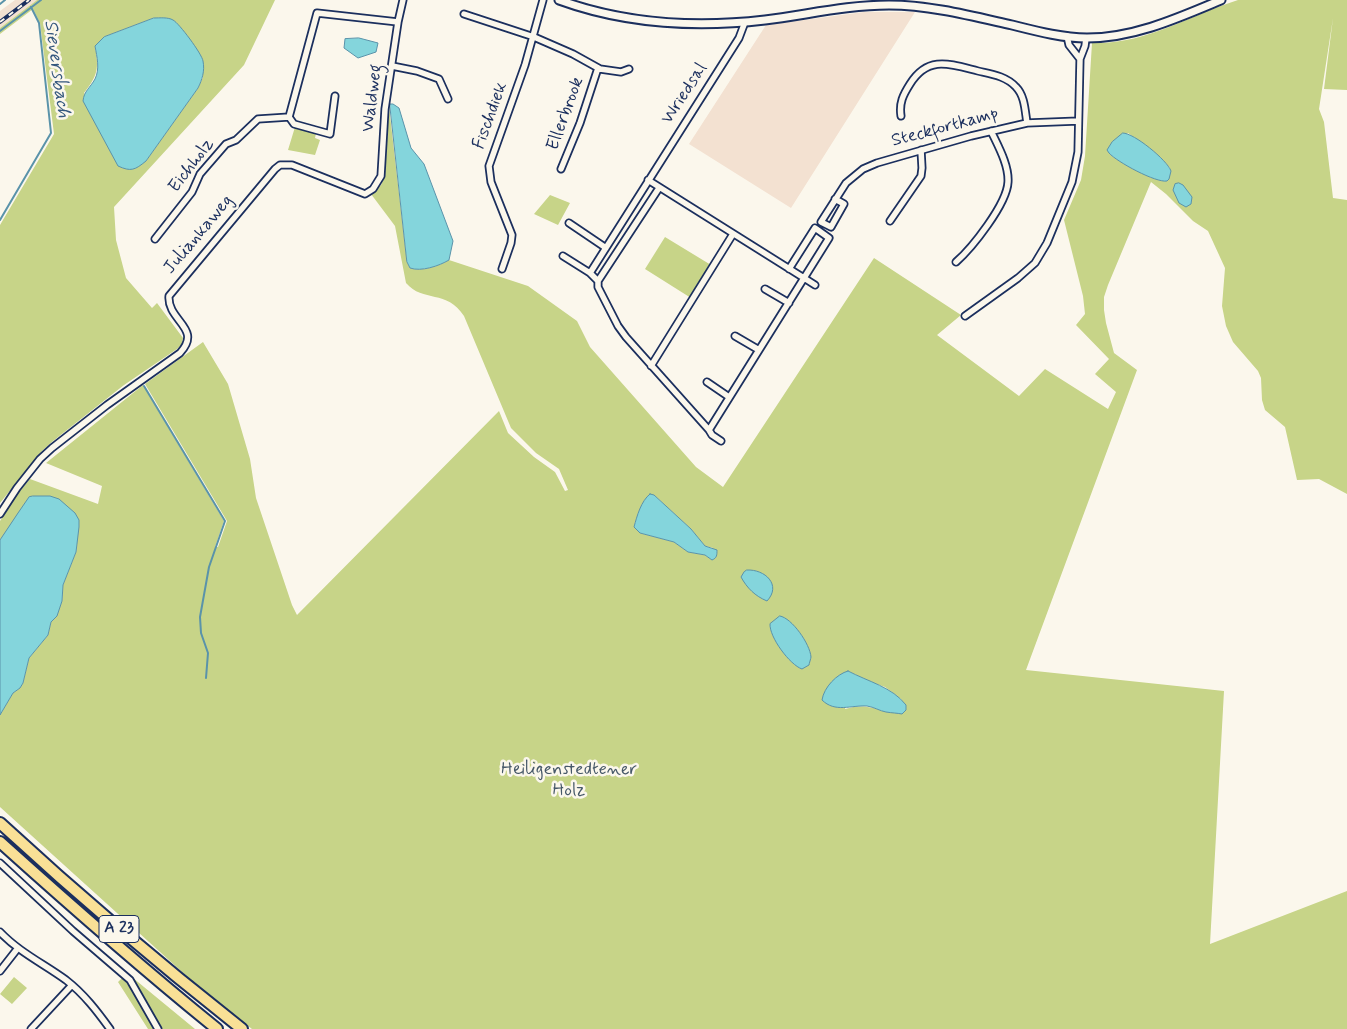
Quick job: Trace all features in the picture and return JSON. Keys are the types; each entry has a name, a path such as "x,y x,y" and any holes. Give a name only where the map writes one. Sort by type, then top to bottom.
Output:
{"highway":[{"name":"A 23","path":"0,823 79,896 166,970 242,1029"},
{"name":"A 23","path":"0,842 70,906 157,981 218,1029"}],"street":[{"name":"Waldweg","path":"365,194 373,188 381,176 386,109 398,22 403,0"},
{"name":"Fischdiek","path":"502,269 512,243 512,235 490,182 489,166 534,37 543,0"},
{"path":"559,0 612,15 665,23 706,24 744,22 865,6 905,6 957,13 1067,36 1086,38 1107,37 1139,31 1177,19 1221,0"},
{"path":"289,118 317,13 398,22"},
{"name":"Ellerbrook","path":"464,14 534,37 573,54 598,68 610,72 621,72 629,69"},
{"name":"Wriedsal","path":"590,273 739,38 744,22"},
{"path":"1067,36 1069,45 1080,59"},
{"path":"965,316 1036,263 1047,243 1072,182 1078,152 1080,59 1086,38"},
{"path":"901,116 900,107 903,96 915,76 924,68 935,64 948,63 1007,80 1016,88 1023,99 1027,123"},
{"path":"392,66 416,70 439,79 448,99"},
{"name":"Ellerbrook","path":"561,169 580,123 598,68"},
{"name":"Eichholz","path":"155,239 192,192 200,174 226,144 236,140 258,119 289,118 294,124 330,134 335,96"},
{"name":"Steckfortkamp","path":"835,199 844,204 831,228 821,222 835,199 846,184 863,170 883,160 1027,123 1078,122"},
{"path":"956,262 966,254 984,229 1003,201 1008,188 1009,181 1006,165 991,131"},
{"path":"890,221 921,176 921,150"},
{"name":"Juliankaweg","path":"0,514 17,488 40,459 52,448 107,405 180,353 186,346 189,338 188,333 171,309 168,303 169,296 274,169 280,165 292,165 365,194"},
{"path":"648,180 815,285"},
{"path":"659,188 598,281 598,288 620,330 712,435 721,441"},
{"path":"569,223 606,248"},
{"path":"709,430 829,238 815,228 789,269"},
{"path":"651,366 733,234"},
{"path":"563,256 590,273 598,281"},
{"path":"765,289 788,304"},
{"path":"735,336 759,350"},
{"path":"707,382 729,397"},
{"path":"0,862 73,932 130,980 158,1029"},
{"path":"0,932 18,948 72,985 99,1012 110,1029"},
{"path":"0,971 18,948"},
{"path":"31,1029 72,985"}],"shaded area":[{"path":"15,0 37,0 0,28 0,11"},
{"path":"864,12 915,12 791,208 689,144 766,25"}],"green space":[{"path":"37,0 275,0 244,65 114,207 116,240 126,278 152,308 157,303 183,338 182,344 124,385 53,441 42,451 0,503 0,225 54,134 40,23 33,9 0,34 0,28","holes":["154,18 203,77 198,88 146,161 84,93 95,76 97,66 95,46 104,37"]},
{"name":"Heiligenstedtener Holz","path":"1238,0 1347,0 1347,90 1324,89 1333,18 1319,109 1324,122 1333,198 1347,200 1347,494 1319,479 1297,480 1285,427 1265,410 1262,400 1261,378 1258,371 1233,342 1226,326 1222,306 1225,268 1208,231 1193,221 1151,182 1104,297 1106,323 1114,353 1137,370 1026,670 1224,691 1210,944 1347,891 1347,1029 252,1029 202,990 0,807 0,715 13,693 23,683 29,658 48,635 51,622 62,601 63,585 76,552 77,543 50,496 33,496 0,540 0,521 18,493 30,479 98,504 102,486 46,463 143,385 224,521 215,547 218,547 227,521 145,384 203,342 228,384 250,459 256,498 297,615 499,411 508,433 534,457 555,472 565,491 568,490 559,469 536,453 511,428 464,316 450,302 420,293 406,283 395,226 371,194 381,185 385,176 389,107 407,262 410,268 430,268 449,260 528,286 577,321 590,347 696,467 723,487 874,258 961,315 937,335 1019,396 1045,369 1108,409 1116,392 1095,374 1109,359 1076,325 1085,314 1083,296 1064,220 1081,180 1085,156 1092,43 1112,42 1149,34","holes":["1128,133 1156,154 1170,168 1152,178 1112,156 1109,153","654,495 691,529 705,546 713,548 712,560 705,555 688,552 674,542 640,533 634,527 644,506","848,671 865,680 885,687 902,700 887,712 866,707 845,709"]},
{"path":"295,127 316,133 315,138 320,140 315,155 288,150"},
{"path":"550,195 570,203 558,225 534,214"},
{"path":"665,237 711,265 691,298 645,269"},
{"path":"127,973 195,1029 148,1029 118,982"},
{"path":"14,977 27,988 12,1004 0,994"}],"water":[{"path":"154,18 171,19 176,22 202,57 204,65 203,75 198,88 146,161 136,168 126,169 118,166 83,101 86,92 97,75 98,63 95,46 104,37"},
{"path":"359,38 378,43 376,52 358,58 344,48 345,39"},
{"path":"390,104 399,108 411,148 424,164 453,241 449,260 430,268 410,268 407,262"},
{"path":"1123,133 1135,137 1163,160 1171,171 1167,181 1154,179 1137,171 1109,153 1107,150 1112,142"},
{"path":"1175,184 1183,185 1192,197 1191,204 1186,207 1179,203 1173,190"},
{"path":"650,494 654,495 691,529 705,546 717,550 715,558 712,560 705,555 688,552 674,542 640,533 634,527 642,505"},
{"path":"50,496 59,499 75,513 79,520 76,552 63,585 62,601 57,616 51,622 48,635 29,658 23,683 13,693 0,715 0,540 29,497"},
{"path":"747,570 760,572 769,579 773,589 767,601 755,594 743,581 741,577"},
{"path":"780,616 790,621 800,632 810,652 809,665 802,669 786,656 773,636 770,624"},
{"path":"848,671 880,685 894,694 906,705 906,710 902,714 867,706 843,708 827,704 822,700 825,690 840,675"}],"waterway":[{"path":"0,4 5,0"},
{"name":"Sieversbach","path":"0,31 41,0"},
{"name":"Sieversbach","path":"0,220 51,133 39,23 31,7"},
{"path":"144,386 225,521 209,567 200,617 201,633 208,653 206,678"}],"railway":[{"path":"0,22 29,0"}]}
